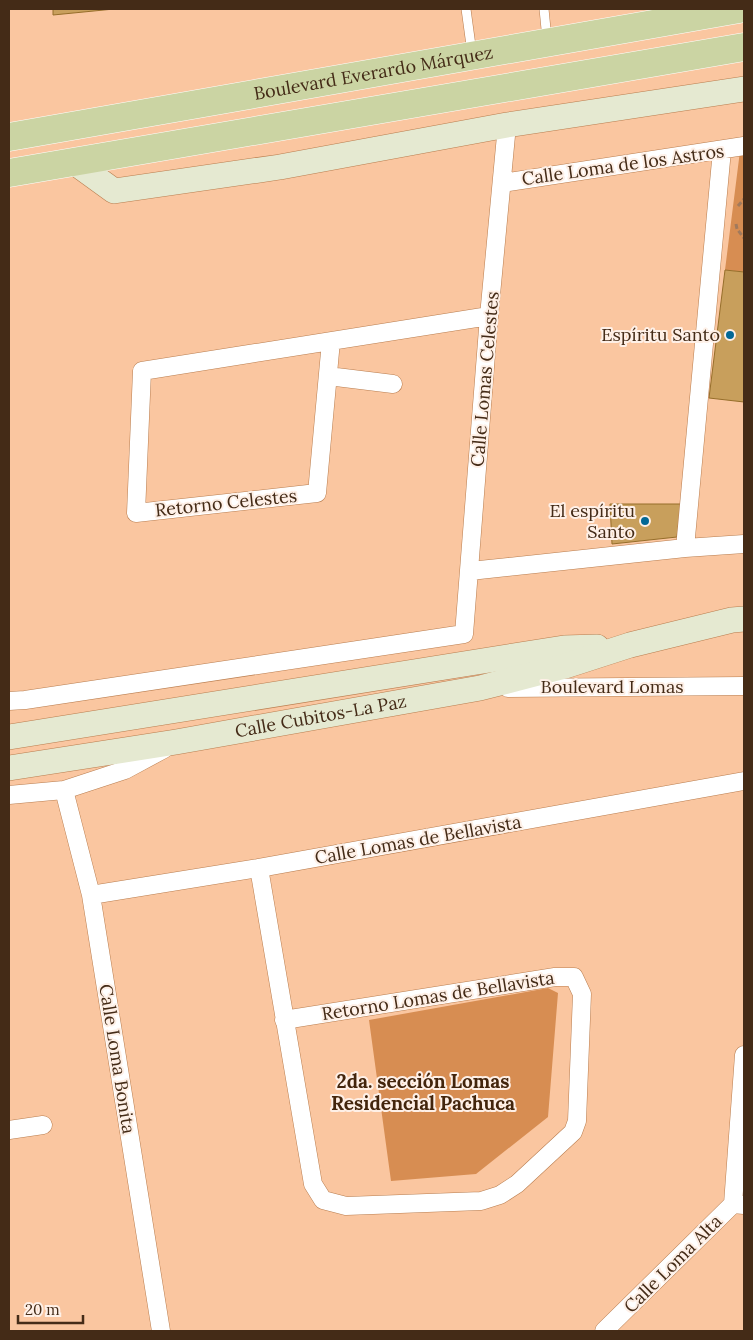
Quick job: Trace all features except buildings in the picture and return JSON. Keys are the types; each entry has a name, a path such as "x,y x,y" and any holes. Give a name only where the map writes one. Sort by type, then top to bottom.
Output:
{"main road":[{"name":"Boulevard Everardo Márquez","path":"9,137 548,42 665,15 739,9"},
{"path":"9,173 744,47"},
{"path":"74,162 114,191 280,167 508,125 744,89"},
{"name":"Calle Cubitos-La Paz","path":"9,768 176,742 480,688 566,666 630,645 732,620 744,619"},
{"name":"Calle Cubitos-La Paz","path":"9,737 554,650 630,645"}],"street":[{"name":"Calle Lomas Celestes","path":"9,701 34,699 464,634 489,316 508,125"},
{"name":"Calle Loma de los Astros","path":"502,183 744,146"},
{"path":"685,548 722,150"},
{"name":"Retorno Celestes","path":"331,341 317,493 136,513 142,371 331,341 489,316"},
{"path":"328,376 394,384"},
{"path":"470,570 685,548 744,544"},
{"name":"Boulevard Lomas","path":"480,688 744,686"},
{"path":"9,795 64,790 125,770 176,742"},
{"name":"Calle Lomas de Bellavista","path":"91,895 259,868 744,781"},
{"name":"Calle Loma Bonita","path":"64,790 91,895 161,1331"},
{"name":"Retorno Lomas de Bellavista","path":"259,868 284,1020 313,1184 323,1200 346,1206 481,1201 500,1195 517,1184 573,1132 577,1121 582,994 574,977 555,977 284,1020"},
{"path":"739,1204 744,1055"},
{"path":"9,1130 43,1125"},
{"name":"Calle Loma Alta","path":"604,1331 739,1204"}],"lane":[{"path":"466,9 472,55"},
{"path":"544,9 548,42"}],"path":[{"path":"737,210 739,203 744,198"},
{"path":"736,222 737,228 744,238"}],"shaded area":[{"path":"744,150 744,272 725,270 740,151"},
{"path":"548,988 558,993 548,1117 476,1174 391,1181 369,1020"}],"place":[{"name":"Espíritu Santo","path":"730,335"},
{"name":"El espíritu Santo","path":"645,521"}],"district":[{"name":"2da. sección Lomas Residencial Pachuca","path":"423,1092"}]}
